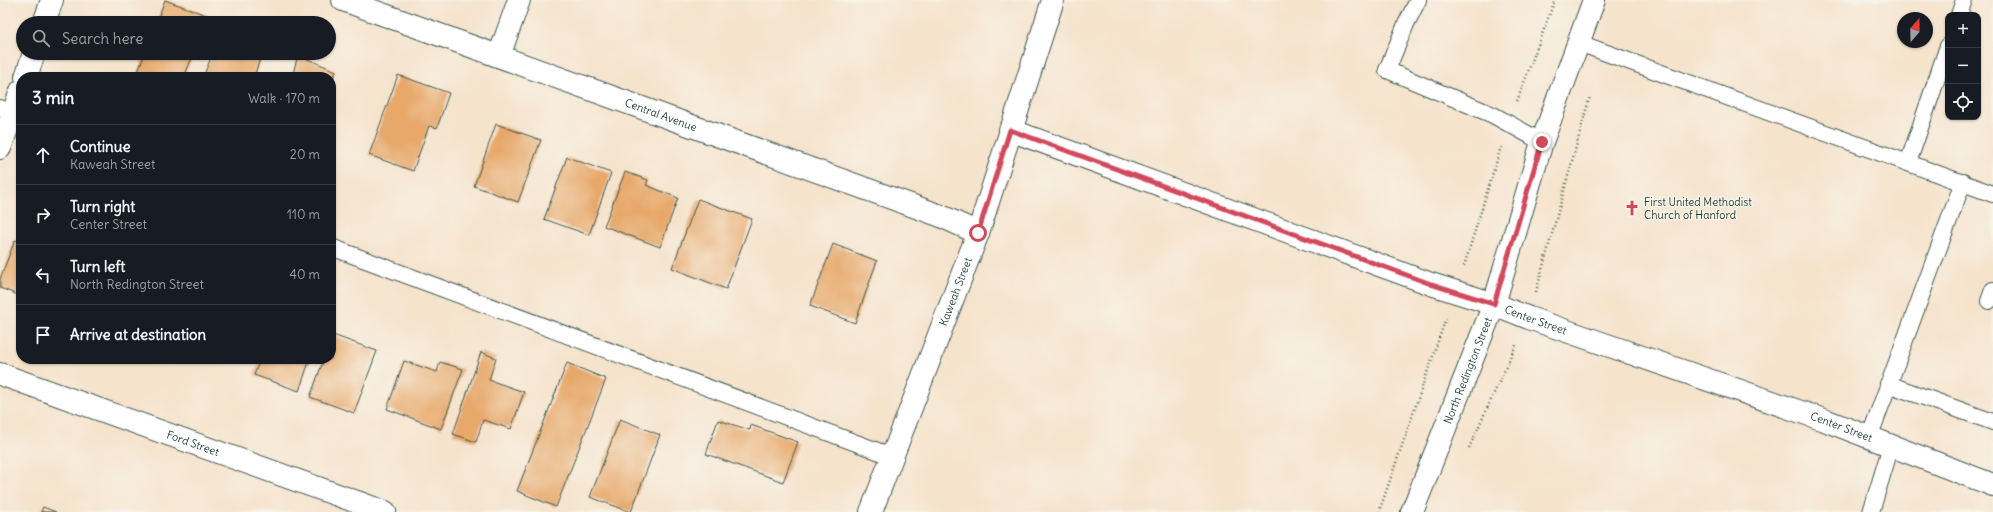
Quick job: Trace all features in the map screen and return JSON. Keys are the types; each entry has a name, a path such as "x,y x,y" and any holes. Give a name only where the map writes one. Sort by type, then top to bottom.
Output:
{"street":[{"path":"46,16 52,0"},
{"name":"Central Avenue","path":"343,0 941,216 978,233"},
{"path":"499,56 519,0"},
{"name":"Kaweah Street","path":"871,512 891,456 978,233 1052,0"},
{"name":"North Redington Street","path":"1412,512 1494,304 1542,142 1594,0"},
{"path":"28,72 32,60"},
{"path":"0,148 16,104"},
{"name":"Center Street","path":"1010,130 1456,292 1827,421 1993,485"},
{"name":"Ford Street","path":"0,374 385,512"}],"lane":[{"path":"1418,0 1406,24 1387,70 1493,115 1542,142"},
{"path":"1960,12 1964,0"},
{"path":"1579,43 1603,50 1993,194"},
{"path":"1908,163 1947,48"},
{"path":"1869,438 1962,182"},
{"path":"336,249 891,456"},
{"path":"1888,384 1993,422"},
{"path":"1871,512 1891,446"}],"path":[{"path":"1379,512 1456,292 1509,123 1555,0"},
{"path":"1466,454 1529,318 1603,50"}],"building":[{"path":"165,0 209,16 159,16"},
{"path":"142,60 191,60 186,72 138,72"},
{"path":"210,60 260,60 256,72 205,72"},
{"path":"297,60 310,60 336,71 336,72 293,72"},
{"path":"398,75 449,93 437,128 429,126 413,171 369,155"},
{"path":"496,124 541,140 518,202 474,186"},
{"path":"567,157 611,173 589,235 544,219"},
{"path":"625,172 648,180 646,185 678,198 660,247 604,226"},
{"path":"698,199 752,219 726,289 672,268"},
{"path":"16,240 16,294 0,288 0,279"},
{"path":"833,244 877,261 855,323 810,306"},
{"path":"336,336 377,351 354,413 310,397 322,364 336,364"},
{"path":"481,352 496,358 489,380 524,392 511,429 483,420 476,442 453,434"},
{"path":"404,361 437,372 440,362 463,369 441,429 387,409"},
{"path":"567,363 606,379 556,507 517,491"},
{"path":"258,364 308,364 299,391 254,375"},
{"path":"620,419 660,435 631,512 590,497"},
{"path":"718,420 750,430 751,425 798,442 783,482 706,454"},
{"path":"43,507 56,512 41,512"}],"place":[{"name":"First United Methodist Church of Hanford","path":"1632,208"}],"route":[{"path":"978,233 1010,130 1431,284 1494,304 1542,142"}]}
